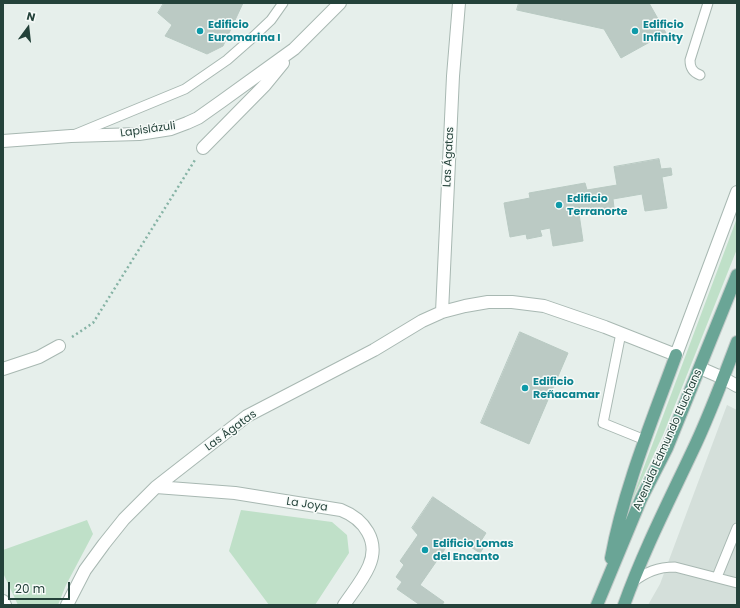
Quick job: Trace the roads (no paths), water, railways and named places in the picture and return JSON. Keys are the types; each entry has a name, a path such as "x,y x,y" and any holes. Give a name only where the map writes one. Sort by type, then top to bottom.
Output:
{"main road":[{"name":"Avenida Edmundo Eluchans","path":"597,605 641,499 667,448 737,275"},
{"path":"624,605 664,508 693,451 737,342"},
{"path":"608,576 614,540 620,518 645,440 676,355"}],"street":[{"name":"Lapislázuli","path":"203,148 265,85 294,49 340,3"},
{"name":"Las Ágatas","path":"442,312 453,76 459,3"},
{"name":"Lapislázuli","path":"3,141 71,136 139,134 171,129 198,118 294,49"},
{"path":"676,355 737,192"},
{"name":"Las Ágatas","path":"67,605 86,570 104,544 124,519 156,487 247,416 374,350 422,320 442,312 488,302 528,303 544,306 621,333 676,355"},
{"path":"3,369 39,356 59,346"},
{"path":"700,368 737,386"},
{"name":"La Joya","path":"156,487 235,493 341,510 351,514 360,520 366,529 371,538 372,548 369,566 344,605"},
{"path":"3,601 5,605"}],"lane":[{"path":"71,136 185,89 227,60 271,20 283,3"},
{"path":"700,75 692,70 690,60 708,3"},
{"path":"621,333 603,423 645,440"},
{"path":"717,577 736,530"},
{"path":"632,583 641,575 652,570 665,567 686,568 737,583"}],"place":[{"name":"Edificio Euromarina I","path":"200,31"},
{"name":"Edificio Infinity","path":"635,31"},
{"name":"Edificio Terranorte","path":"559,205"},
{"name":"Edificio Reñacamar","path":"525,388"},
{"name":"Edificio Lomas del Encanto","path":"425,550"}]}
